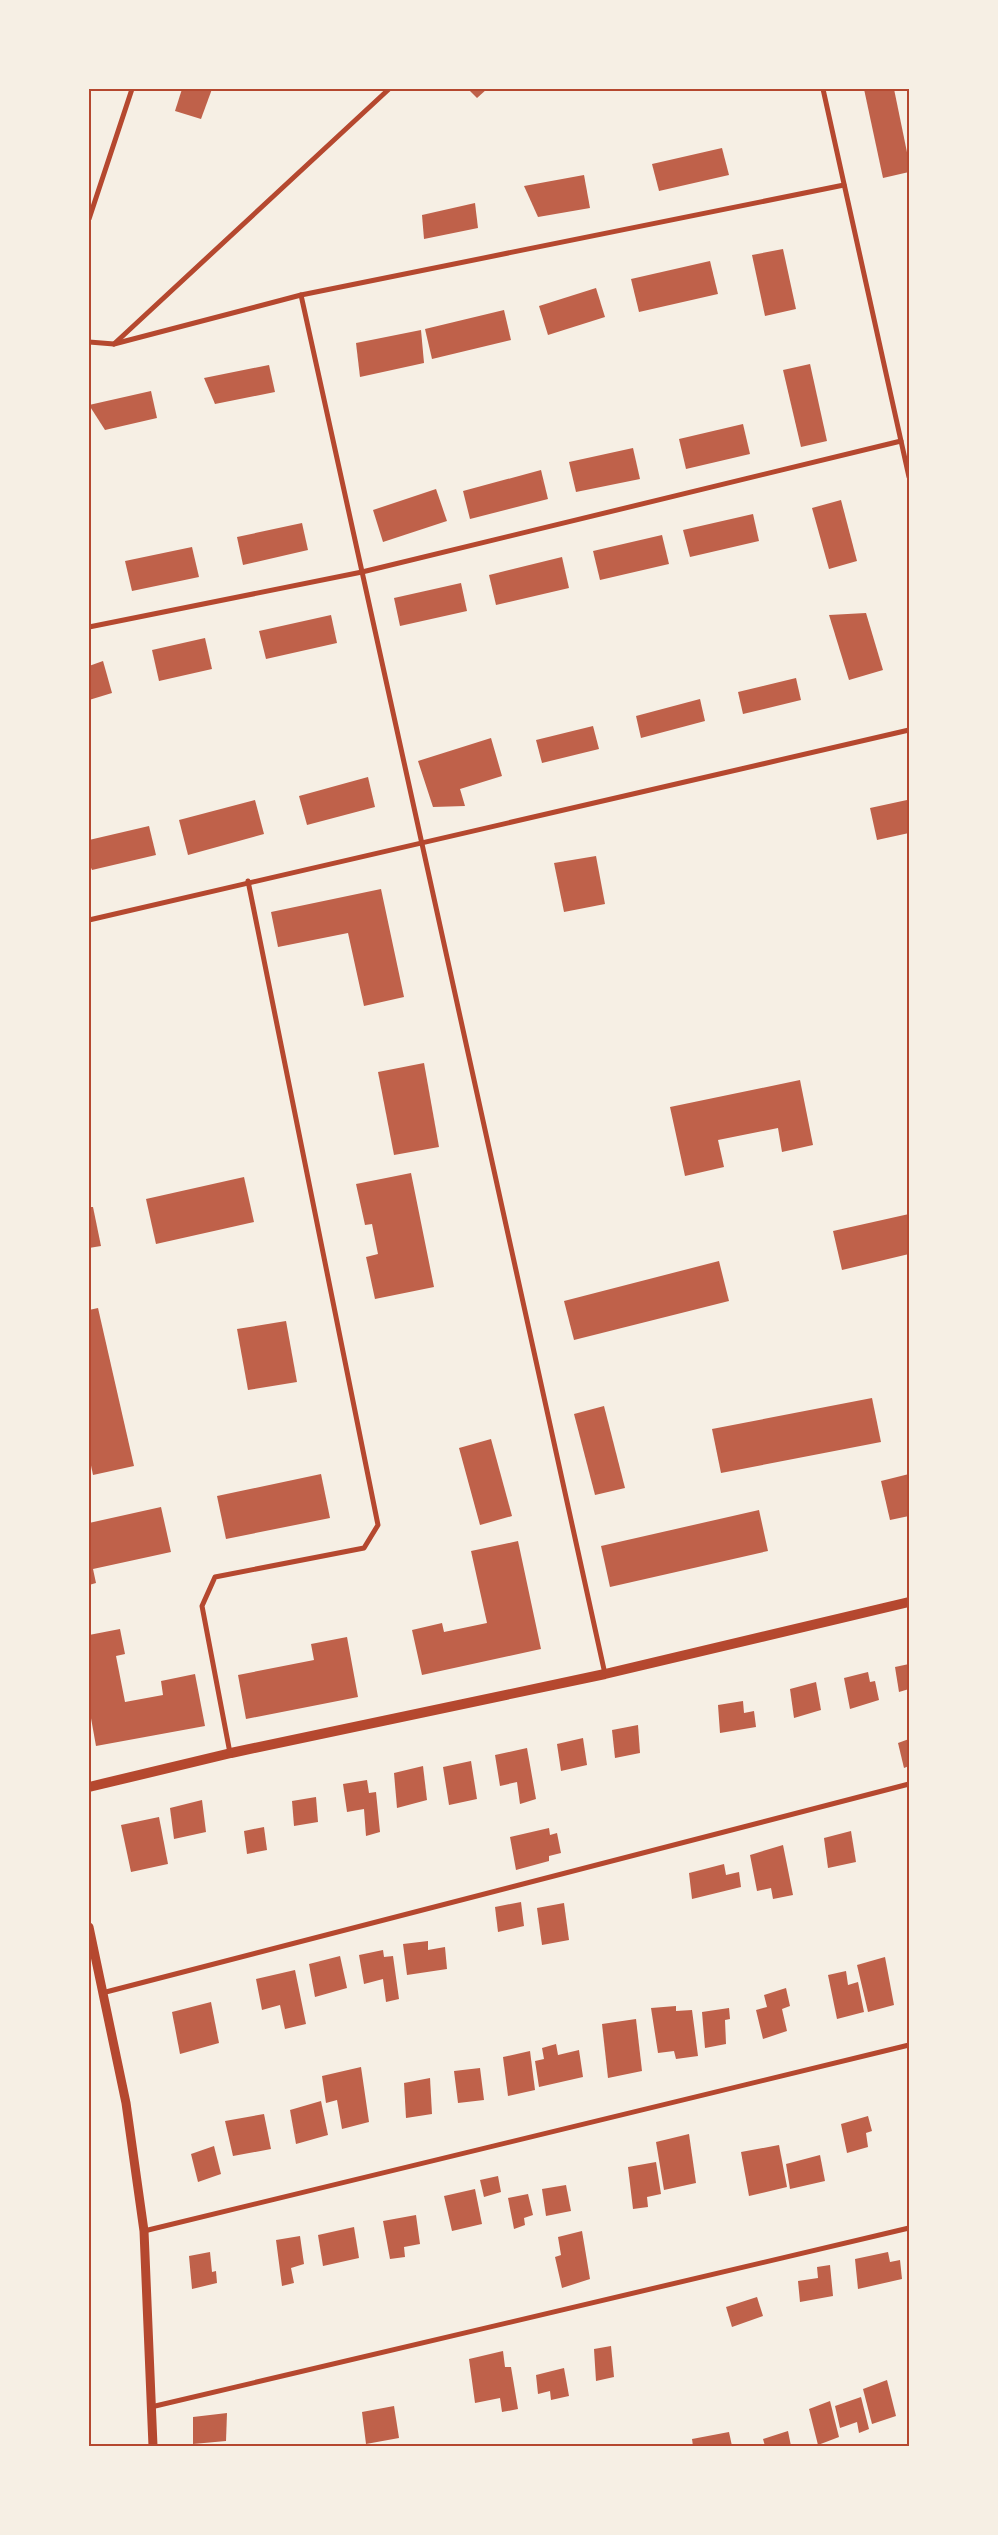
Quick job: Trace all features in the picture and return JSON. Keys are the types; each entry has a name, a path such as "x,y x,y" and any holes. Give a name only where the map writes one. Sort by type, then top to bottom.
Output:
{"main road":[{"path":"89,1787 230,1753 605,1674 909,1602"}],"street":[{"path":"89,218 132,89"},
{"path":"114,344 389,89"},
{"path":"823,89 909,476"},
{"path":"89,342 114,344 300,294 844,185"},
{"path":"300,294 605,1674"},
{"path":"89,628 362,572 902,441"},
{"path":"89,920 248,881 909,730"},
{"path":"230,1753 202,1606 215,1577 364,1548 378,1525 248,881"},
{"path":"102,1992 909,1784"},
{"path":"89,1927 126,2102 144,2231 152,2446"},
{"path":"144,2231 909,2045"},
{"path":"150,2407 909,2228"}],"building":[{"path":"182,89 212,89 201,119 175,111"},
{"path":"468,89 487,89 477,98"},
{"path":"864,89 894,89 909,162 909,172 883,178"},
{"path":"722,148 729,175 659,191 652,164"},
{"path":"584,175 590,208 538,217 524,186"},
{"path":"475,203 478,228 424,239 422,215"},
{"path":"783,249 796,309 765,316 752,255"},
{"path":"710,261 718,294 639,312 631,279"},
{"path":"596,288 605,317 548,335 539,306"},
{"path":"504,310 511,340 432,359 425,329"},
{"path":"421,330 424,363 360,377 356,343"},
{"path":"810,364 827,441 801,447 783,370"},
{"path":"269,365 275,392 215,404 204,378"},
{"path":"151,391 157,418 105,430 89,405"},
{"path":"743,424 750,454 686,469 679,439"},
{"path":"633,448 640,479 576,492 569,462"},
{"path":"541,470 548,499 470,519 463,491"},
{"path":"436,489 447,521 383,542 373,510"},
{"path":"841,500 857,561 829,569 812,508"},
{"path":"753,514 759,541 690,557 683,530"},
{"path":"302,523 308,550 243,565 237,537"},
{"path":"662,535 669,564 600,580 593,551"},
{"path":"192,547 199,577 132,591 125,561"},
{"path":"562,557 569,588 496,605 489,575"},
{"path":"461,583 467,611 400,626 394,598"},
{"path":"866,613 883,670 849,680 829,615"},
{"path":"331,615 337,643 266,659 259,631"},
{"path":"205,638 212,669 159,681 152,650"},
{"path":"103,661 112,693 89,700 89,666"},
{"path":"796,678 801,700 743,714 738,692"},
{"path":"700,699 705,721 641,738 636,716"},
{"path":"593,726 599,749 542,763 536,740"},
{"path":"491,738 502,776 460,789 465,806 433,807 418,761"},
{"path":"368,777 375,807 307,825 299,796"},
{"path":"255,800 264,834 188,855 179,820"},
{"path":"907,800 909,833 877,840 870,808"},
{"path":"149,826 156,855 92,870 89,863 89,840"},
{"path":"596,856 605,904 564,912 554,863"},
{"path":"381,889 404,997 364,1006 348,933 278,947 271,912"},
{"path":"424,1063 439,1147 394,1155 378,1072"},
{"path":"800,1080 813,1145 782,1152 778,1128 718,1140 724,1167 685,1176 670,1107"},
{"path":"411,1173 434,1287 375,1299 366,1257 378,1254 372,1224 365,1225 356,1184"},
{"path":"244,1177 254,1222 156,1244 146,1199"},
{"path":"89,1207 93,1207 101,1246 89,1248"},
{"path":"909,1214 909,1254 842,1270 833,1231"},
{"path":"719,1261 729,1301 574,1340 564,1301"},
{"path":"98,1308 134,1466 93,1475 89,1456 89,1310"},
{"path":"286,1321 297,1382 248,1390 237,1329"},
{"path":"872,1398 881,1442 721,1473 712,1429"},
{"path":"604,1406 625,1488 595,1495 574,1414"},
{"path":"491,1439 512,1516 480,1525 459,1448"},
{"path":"321,1474 330,1518 226,1539 217,1496"},
{"path":"909,1474 909,1516 890,1520 881,1481"},
{"path":"161,1507 171,1552 93,1569 96,1583 89,1585 89,1523"},
{"path":"759,1510 768,1551 610,1587 601,1546"},
{"path":"518,1541 541,1649 422,1675 412,1630 442,1623 444,1632 487,1623 471,1551"},
{"path":"120,1629 125,1654 116,1656 125,1702 163,1695 161,1681 195,1674 205,1726 96,1746 89,1707 89,1635"},
{"path":"347,1637 358,1697 246,1719 238,1675 314,1660 311,1644"},
{"path":"909,1664 909,1689 899,1692 895,1667"},
{"path":"868,1672 870,1682 875,1681 879,1700 850,1709 844,1678"},
{"path":"816,1682 821,1710 794,1718 790,1689"},
{"path":"743,1701 744,1713 754,1711 756,1727 720,1733 718,1705"},
{"path":"638,1725 640,1753 615,1758 612,1730"},
{"path":"583,1738 587,1765 561,1771 557,1744"},
{"path":"909,1739 909,1766 904,1768 898,1743"},
{"path":"527,1748 536,1799 520,1804 517,1782 500,1786 495,1755"},
{"path":"471,1761 477,1799 449,1805 443,1767"},
{"path":"423,1766 427,1800 397,1808 394,1773"},
{"path":"367,1780 369,1793 376,1792 380,1832 366,1836 364,1809 347,1812 343,1784"},
{"path":"316,1797 318,1822 294,1826 292,1801"},
{"path":"202,1800 206,1832 174,1839 170,1808"},
{"path":"159,1817 168,1864 131,1872 121,1825"},
{"path":"264,1827 267,1850 247,1854 244,1831"},
{"path":"549,1828 550,1835 557,1833 561,1853 549,1856 549,1861 516,1870 510,1837"},
{"path":"851,1831 856,1862 828,1868 824,1838"},
{"path":"783,1845 793,1895 773,1899 771,1888 757,1891 750,1855"},
{"path":"724,1864 726,1875 739,1872 741,1887 692,1899 689,1873"},
{"path":"521,1902 524,1926 498,1932 495,1907"},
{"path":"564,1903 569,1940 542,1945 537,1908"},
{"path":"428,1941 428,1950 445,1947 447,1969 407,1975 403,1944"},
{"path":"383,1950 384,1957 393,1956 399,1999 386,2002 383,1979 364,1984 359,1955"},
{"path":"340,1956 347,1988 315,1997 309,1964"},
{"path":"885,1957 894,2005 868,2012 857,1965"},
{"path":"295,1970 306,2024 285,2029 280,2005 262,2010 256,1979"},
{"path":"846,1971 848,1985 858,1982 864,2012 837,2019 828,1975"},
{"path":"786,1988 790,2006 782,2009 787,2031 763,2039 756,2010 767,2007 764,1995"},
{"path":"211,2002 219,2043 180,2054 172,2012"},
{"path":"676,2006 676,2011 692,2010 698,2056 676,2059 674,2051 658,2053 651,2008"},
{"path":"729,2008 730,2019 725,2020 726,2044 705,2048 702,2012"},
{"path":"636,2019 642,2071 608,2078 602,2024"},
{"path":"556,2044 558,2055 579,2050 583,2077 539,2087 535,2061 544,2059 542,2048"},
{"path":"530,2051 535,2090 508,2096 503,2057"},
{"path":"361,2067 369,2122 342,2129 337,2100 326,2103 322,2076"},
{"path":"480,2068 484,2100 458,2103 454,2071"},
{"path":"430,2078 432,2114 406,2118 404,2083"},
{"path":"321,2101 328,2135 296,2144 290,2110"},
{"path":"264,2114 271,2149 233,2156 225,2121"},
{"path":"868,2116 872,2131 866,2133 868,2147 847,2153 841,2124"},
{"path":"689,2134 696,2183 664,2190 656,2142"},
{"path":"779,2145 787,2187 749,2196 741,2152"},
{"path":"214,2146 221,2174 198,2182 191,2154"},
{"path":"820,2155 825,2181 790,2189 786,2164"},
{"path":"656,2162 661,2194 647,2197 648,2207 633,2209 628,2167"},
{"path":"498,2176 501,2192 484,2197 480,2180"},
{"path":"566,2185 571,2211 546,2216 542,2189"},
{"path":"475,2189 482,2224 452,2231 444,2196"},
{"path":"528,2194 533,2215 524,2218 525,2225 514,2229 508,2198"},
{"path":"416,2215 420,2244 404,2247 405,2257 390,2259 383,2221"},
{"path":"354,2227 359,2258 323,2266 318,2235"},
{"path":"582,2231 590,2279 562,2288 555,2257 561,2255 558,2237"},
{"path":"300,2236 304,2264 291,2268 294,2283 282,2286 276,2240"},
{"path":"210,2252 212,2272 216,2271 217,2283 192,2289 189,2256"},
{"path":"888,2252 890,2262 900,2260 902,2279 858,2289 855,2259"},
{"path":"830,2265 833,2296 800,2302 798,2281 818,2278 817,2267"},
{"path":"757,2297 763,2316 732,2327 726,2307"},
{"path":"611,2346 614,2377 596,2381 594,2349"},
{"path":"503,2351 505,2367 511,2367 518,2409 502,2412 500,2398 475,2403 469,2359"},
{"path":"564,2368 569,2396 551,2400 550,2391 538,2394 536,2375"},
{"path":"887,2380 896,2416 872,2424 863,2389"},
{"path":"861,2397 869,2429 859,2433 857,2422 840,2428 835,2406"},
{"path":"830,2401 839,2437 818,2445 809,2409"},
{"path":"394,2406 399,2438 366,2444 362,2412"},
{"path":"227,2413 226,2441 193,2444 193,2417"},
{"path":"788,2431 791,2446 765,2446 763,2439"},
{"path":"729,2432 732,2446 693,2446 692,2439"}]}
